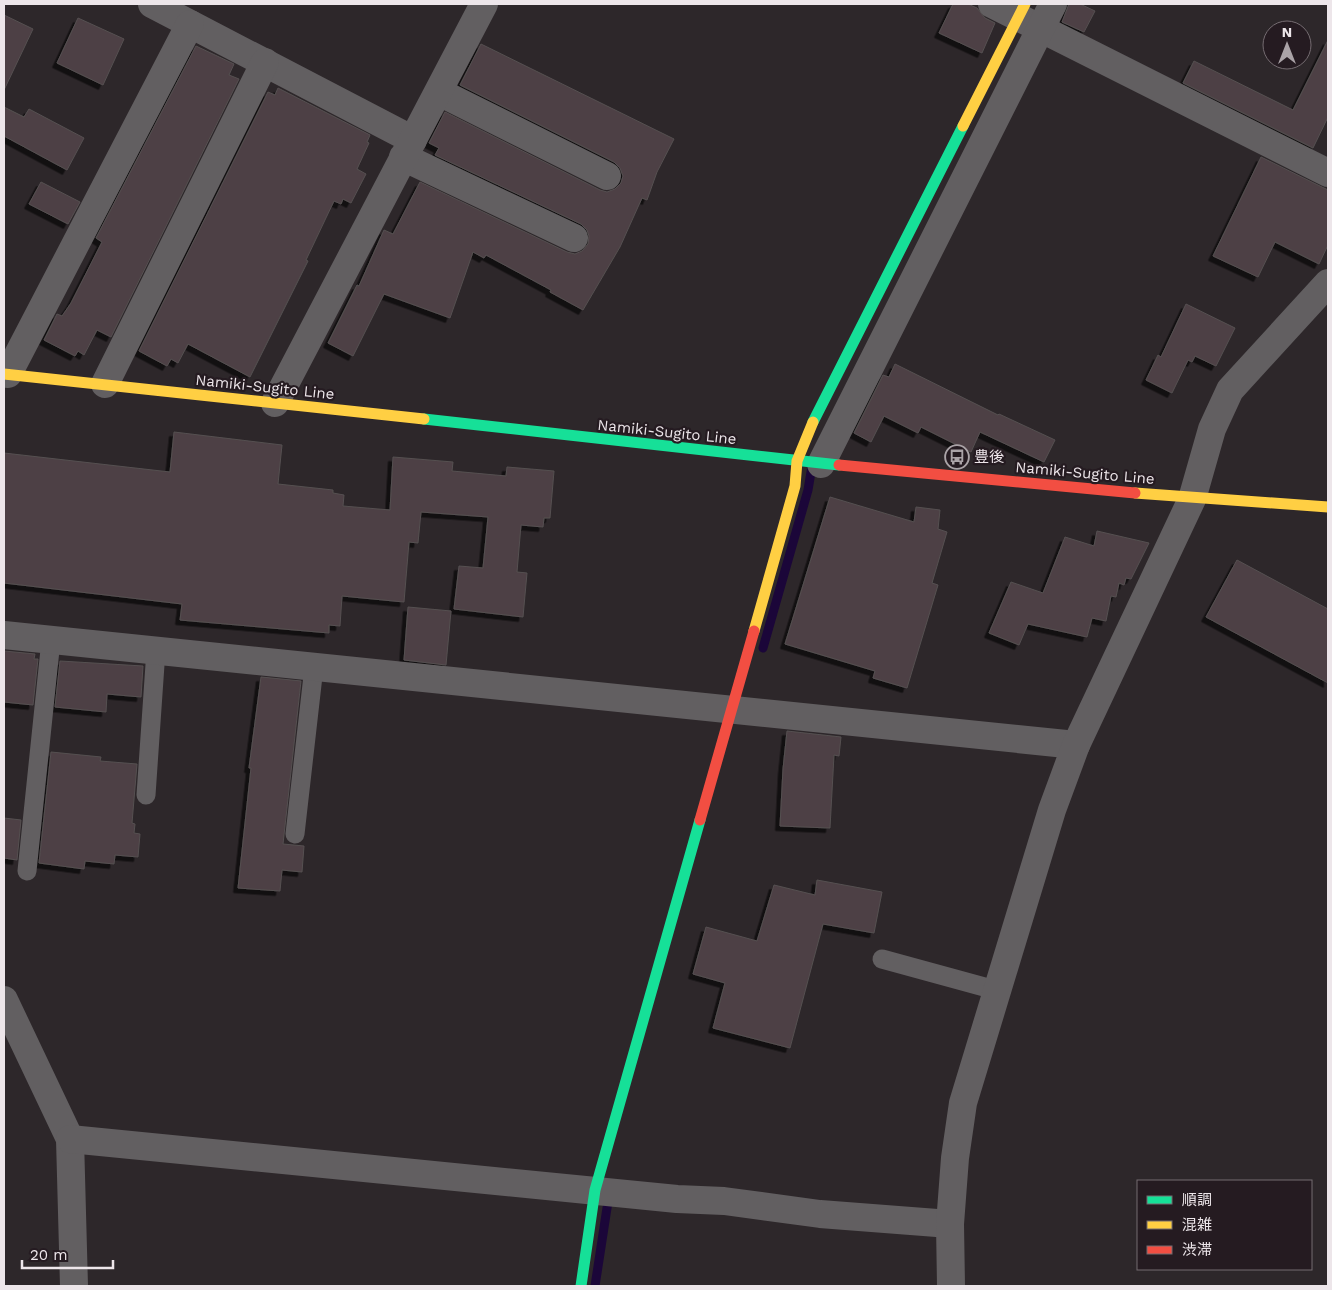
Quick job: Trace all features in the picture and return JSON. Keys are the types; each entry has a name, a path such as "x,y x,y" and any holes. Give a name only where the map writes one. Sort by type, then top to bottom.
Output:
{"main road":[{"name":"Namiki-Sugito Line","path":"6,374 809,462 1192,499 1328,507"},
{"path":"581,1286 595,1190 795,486 809,462"}],"street":[{"path":"152,4 265,62 408,148 574,238"},
{"path":"275,403 484,4"},
{"path":"992,4 1028,16 1328,173"},
{"path":"809,462 1028,16 1053,4"},
{"path":"6,374 190,24"},
{"path":"105,384 265,62"},
{"path":"439,92 607,176"},
{"path":"951,1286 950,1224 955,1158 964,1103 1052,810 1076,745 1192,499 1212,429 1230,390 1328,282"},
{"path":"4,636 731,708 1076,745"},
{"path":"4,1000 70,1139 74,1286"},
{"path":"70,1139 677,1199 724,1201 820,1214 950,1224"}],"lane":[{"path":"27,871 51,640"},
{"path":"146,794 156,650"},
{"path":"295,834 314,667"},
{"path":"882,958 999,991"}],"building":[{"path":"953,4 968,4 977,8 985,18 995,23 982,53 939,33"},
{"path":"1069,4 1080,4 1095,11 1084,32 1062,22"},
{"path":"4,15 33,29 4,90"},
{"path":"78,18 124,39 103,85 57,63"},
{"path":"1328,40 1328,117 1313,148 1183,83 1194,61 1293,110"},
{"path":"481,44 674,139 657,172 647,200 642,198 620,247 583,310 550,292 551,290 486,255 484,258 473,252 450,318 384,294 353,356 328,343 357,285 359,286 384,230 393,234 420,182 567,252 575,254 582,251 588,244 589,236 587,230 581,224 435,155 439,148 429,143 445,112 600,190 607,192 615,189 621,183 623,176 620,168 614,162 460,85"},
{"path":"196,46 234,64 229,75 239,79 111,337 97,330 84,355 78,351 75,356 44,340 57,314 62,316 71,303 102,242 96,238"},
{"path":"278,88 370,135 367,142 369,143 357,169 366,174 351,203 343,199 341,204 334,201 306,260 308,261 250,377 188,344 178,363 171,359 167,366 139,351 268,92 275,95"},
{"path":"4,107 24,117 29,109 84,138 67,170 4,136"},
{"path":"1261,157 1328,190 1328,245 1319,264 1275,242 1258,277 1213,256"},
{"path":"41,182 80,202 68,224 29,204"},
{"path":"1186,304 1235,328 1216,366 1195,356 1192,362 1188,360 1172,393 1146,380 1158,355 1161,357"},
{"path":"895,364 998,415 1055,440 1044,462 980,432 971,452 921,427 918,433 884,416 871,442 854,433 883,375 889,377"},
{"path":"174,432 282,445 278,484 333,490 333,493 344,495 343,506 390,510 393,457 453,462 452,471 506,476 507,467 554,471 550,518 544,518 543,527 521,525 517,572 527,573 523,617 454,609 459,566 483,568 488,517 421,512 418,543 409,542 404,602 342,596 340,626 329,625 329,633 180,620 182,604 4,583 4,453 170,472"},
{"path":"830,497 914,522 916,507 940,510 938,529 947,532 932,583 938,585 907,688 873,678 875,671 785,644"},
{"path":"1097,531 1149,543 1131,579 1126,578 1124,585 1119,583 1116,597 1111,596 1106,621 1092,618 1087,637 1028,624 1019,645 989,633 1011,582 1043,593 1065,537 1094,546"},
{"path":"1237,560 1328,609 1328,683 1206,617"},
{"path":"408,607 451,611 446,665 404,660"},
{"path":"4,651 35,654 34,659 38,659 33,705 4,702"},
{"path":"60,661 143,666 141,697 107,694 106,712 55,707"},
{"path":"261,677 301,681 283,844 304,846 302,872 282,870 280,891 238,888 251,768 249,768"},
{"path":"787,731 841,737 839,756 834,755 830,828 780,826"},
{"path":"51,752 101,757 100,761 137,764 132,823 135,824 134,833 140,834 138,857 115,855 114,864 85,861 84,869 39,863"},
{"path":"4,818 21,820 17,860 4,858"},
{"path":"817,880 882,892 874,933 823,924 790,1048 713,1028 725,983 693,974 706,927 757,941 774,885 815,895"}],"waterway":[{"path":"763,648 808,490 812,466"},
{"path":"595,1286 609,1195"}],"traffic: fast":[{"path":"813,422 963,126"},
{"path":"424,419 839,465"},
{"path":"581,1286 595,1190 700,820"}],"traffic: slow":[{"path":"963,126 1025,4"},
{"path":"4,374 424,419"},
{"path":"754,631 795,486 797,461 813,422"},
{"path":"1135,493 1328,507"}],"traffic: jam":[{"path":"839,465 1135,493"},
{"path":"700,820 754,631"}],"place":[{"name":"豊後","path":"957,457"}]}
